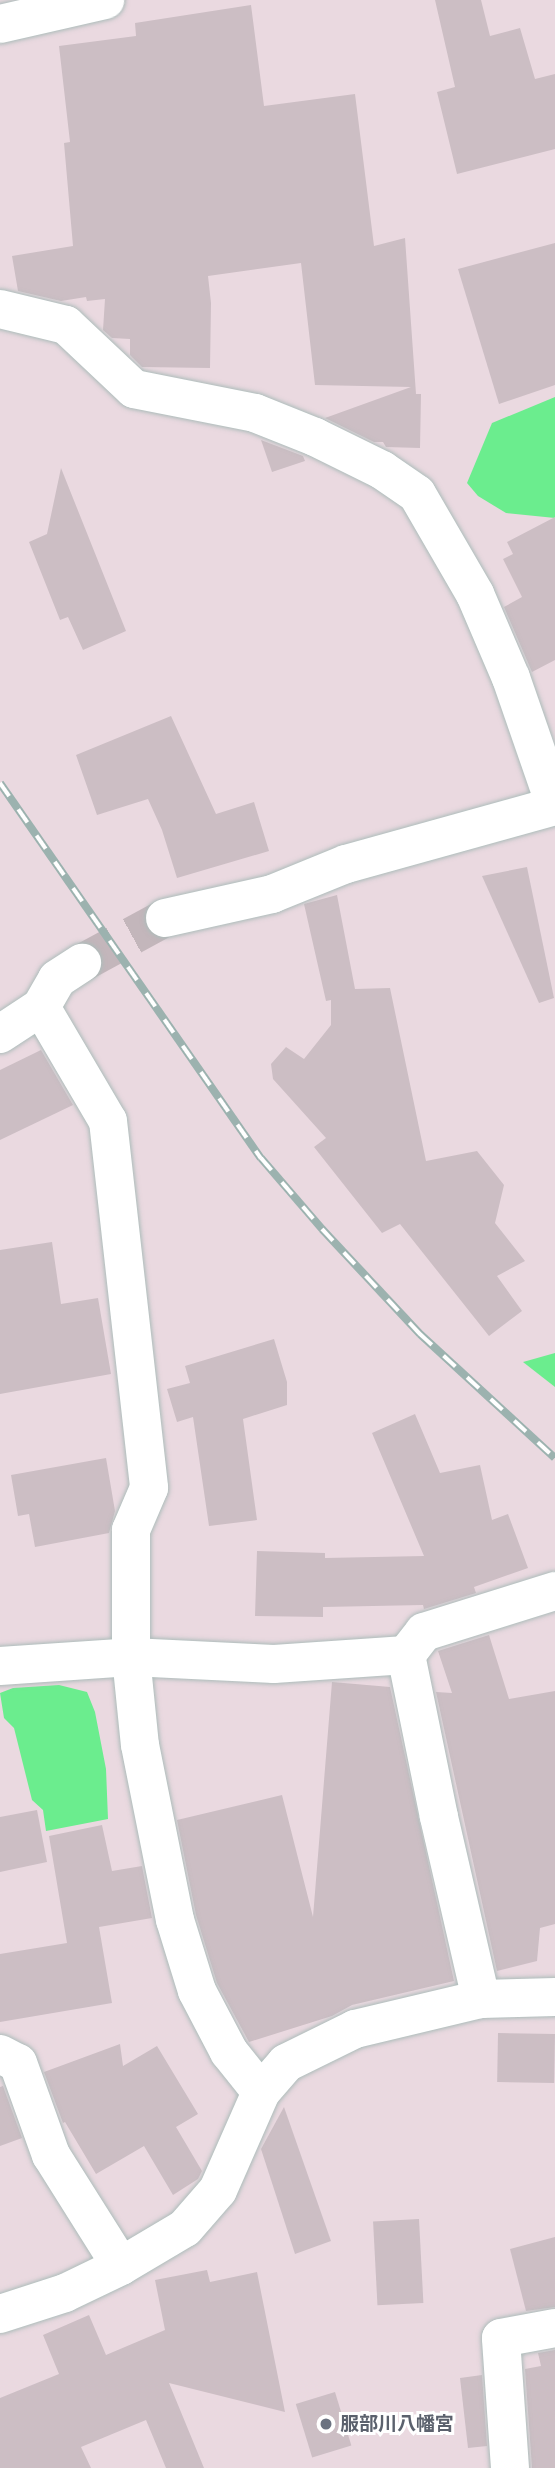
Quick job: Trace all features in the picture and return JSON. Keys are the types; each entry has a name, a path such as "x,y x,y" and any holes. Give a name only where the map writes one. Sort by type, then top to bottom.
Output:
{"street":[{"path":"0,24 105,0"},
{"path":"0,309 66,325 134,389 255,413 315,436 382,470 417,494 475,594 511,678 555,805 346,864 272,894 165,918"},
{"path":"0,1034 41,1007 57,979 82,963"},
{"path":"41,1007 108,1121 149,1488 131,1530 131,1657 140,1745 175,1920 197,1991 229,2052 261,2092"},
{"path":"0,1666 131,1657 274,1664 406,1655 424,1632 555,1591"},
{"path":"406,1655 439,1817 481,1999"},
{"path":"0,2314 65,2293 121,2266 185,2228 218,2190 261,2092 286,2063 355,2029 481,1999 555,1997"},
{"path":"0,2054 18,2063 51,2155 121,2266"},
{"path":"510,2468 501,2338 555,2328"}],"shaded area":[{"path":"555,397 555,518 506,513 478,496 467,483 492,423"},
{"path":"555,1353 555,1387 523,1362"},
{"path":"59,1685 87,1692 95,1712 106,1769 108,1819 46,1831 43,1810 32,1800 14,1728 4,1718 0,1693 13,1688"}],"building":[{"path":"435,0 481,0 490,36 520,28 535,79 555,74 555,149 457,174 437,92 455,87"},
{"path":"251,5 264,106 355,94 374,246 405,238 416,394 421,394 420,448 386,447 383,442 374,442 325,418 411,387 315,385 301,263 208,276 211,303 210,368 142,367 130,355 130,339 112,338 103,330 105,299 87,301 86,297 61,301 18,291 12,256 73,246 64,143 70,142 59,46 136,36 135,23"},
{"path":"555,243 555,385 499,404 458,269"},
{"path":"261,440 303,456 305,461 272,472"},
{"path":"61,468 126,631 83,650 68,617 60,620 29,542 47,534"},
{"path":"555,517 555,660 532,672 504,607 522,597 503,559 513,554 507,542"},
{"path":"171,716 216,814 254,802 269,851 177,878 162,830 148,799 97,815 76,755"},
{"path":"527,867 554,998 539,1003 482,876"},
{"path":"337,895 355,989 390,988 426,1161 477,1151 504,1185 495,1223 525,1261 497,1276 522,1311 489,1336 400,1224 382,1233 314,1147 326,1138 273,1079 271,1064 286,1047 304,1059 331,1025 331,1000 326,1001 304,904"},
{"path":"41,1050 73,1105 0,1140 0,1070"},
{"path":"52,1242 61,1304 98,1298 111,1374 0,1394 0,1250"},
{"path":"274,1339 287,1382 287,1405 243,1419 257,1520 209,1526 193,1417 177,1422 167,1389 190,1383 185,1366"},
{"path":"415,1414 440,1473 480,1465 492,1520 508,1514 528,1568 474,1587 476,1593 424,1609 423,1605 323,1607 323,1617 255,1616 257,1551 325,1553 325,1558 424,1556 372,1433"},
{"path":"106,1458 115,1511 109,1533 35,1547 29,1514 18,1516 11,1475"},
{"path":"489,1635 509,1699 555,1691 555,1924 540,1928 537,1961 497,1971 436,1692 452,1693 438,1651"},
{"path":"332,1682 390,1687 454,1981 352,2005 332,2016 249,2042 217,1983 196,1915 177,1820 282,1795 313,1917"},
{"path":"37,1810 47,1862 0,1872 0,1817"},
{"path":"102,1825 112,1871 142,1866 152,1918 99,1927 112,2003 0,2022 0,1954 67,1943 49,1836"},
{"path":"498,2033 555,2034 554,2083 497,2082"},
{"path":"120,2044 123,2066 157,2046 198,2114 176,2127 202,2171 198,2179 173,2195 144,2146 96,2174 65,2122 63,2123 44,2072"},
{"path":"3,2086 22,2138 0,2146 0,2087"},
{"path":"284,2107 331,2241 295,2254 261,2149"},
{"path":"419,2219 423,2303 377,2305 373,2221"},
{"path":"555,2237 555,2307 526,2311 510,2249"},
{"path":"207,2270 210,2282 257,2272 285,2412 169,2383 204,2468 166,2468 146,2420 81,2447 91,2468 0,2468 0,2398 59,2374 43,2335 89,2315 106,2355 165,2330 155,2280"},
{"path":"555,2350 555,2468 532,2468 525,2369 541,2366 538,2353"},
{"path":"482,2375 487,2446 468,2448 460,2378"},
{"path":"335,2392 351,2446 312,2458 296,2404"}],"tunnel":[{"path":"82,963 165,918"}],"railway":[{"path":"0,783 261,1158 322,1229 420,1334 555,1458"}],"place":[{"name":"服部川八幡宮","path":"326,2424"}]}
